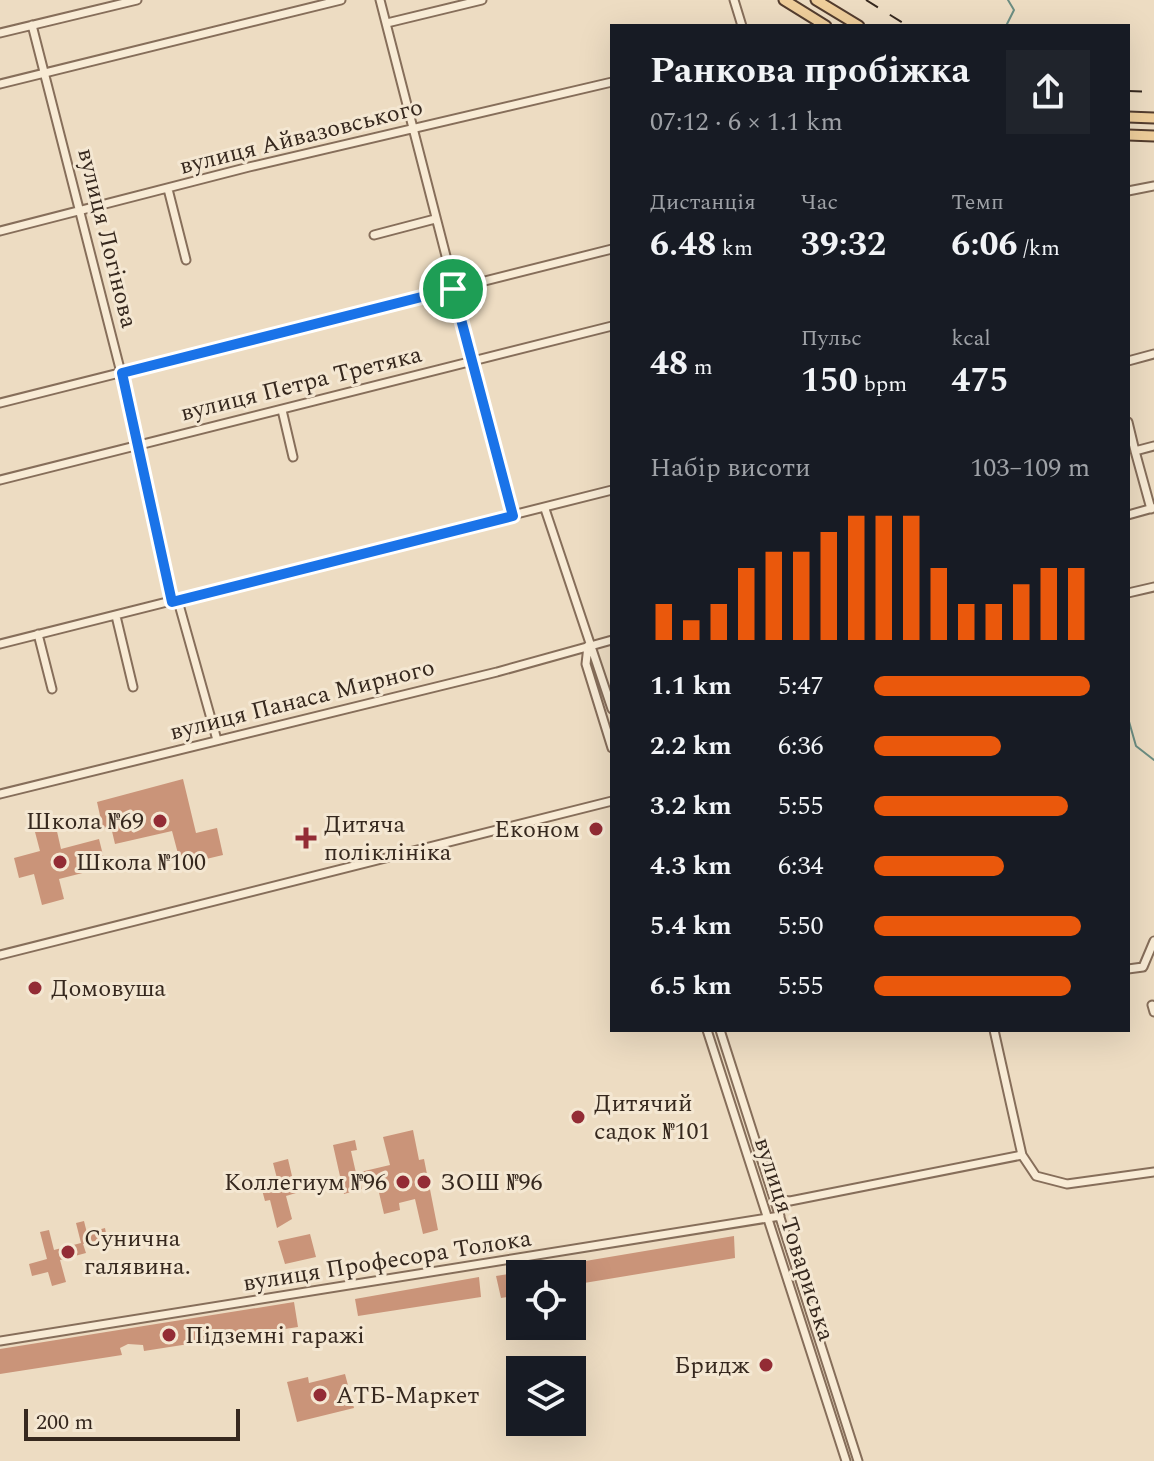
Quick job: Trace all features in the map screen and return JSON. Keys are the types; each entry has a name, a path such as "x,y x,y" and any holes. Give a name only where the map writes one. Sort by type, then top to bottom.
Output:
{"main road":[{"path":"784,0 823,24"},
{"path":"816,0 856,24"},
{"path":"1130,117 1154,118"},
{"path":"1130,135 1154,136"}],"street":[{"path":"88,0 91,11"},
{"path":"1,31 137,0"},
{"path":"0,84 341,0"},
{"path":"380,0 513,516"},
{"path":"387,23 482,0"},
{"path":"734,0 741,24"},
{"name":"вулиця Логінова","path":"32,25 83,213 175,602 217,740"},
{"name":"вулиця Айвазовського","path":"0,231 610,82"},
{"path":"1130,191 1154,186"},
{"path":"168,189 186,260"},
{"path":"374,235 435,219"},
{"path":"0,403 610,250"},
{"name":"вулиця Петра Третяка","path":"0,480 610,326"},
{"path":"1130,360 1154,354"},
{"path":"282,410 293,457"},
{"path":"1130,430 1152,508 1130,514"},
{"path":"1135,451 1154,446"},
{"path":"0,644 610,491"},
{"path":"545,509 588,646 596,659 610,703"},
{"path":"1130,593 1154,587"},
{"path":"116,616 133,687"},
{"path":"38,634 52,689"},
{"name":"вулиця Панаса Мирного","path":"0,794 497,672 610,640"},
{"path":"588,646 586,664 610,742"},
{"path":"0,955 610,802"},
{"path":"1143,967 1154,941"},
{"path":"1130,969 1154,968"},
{"name":"вулиця Товариська","path":"708,1032 846,1461"},
{"name":"вулиця Товариська","path":"721,1032 858,1461"},
{"path":"994,1032 1022,1155 1036,1176 1067,1184 1154,1172"},
{"path":"774,1199 790,1201 1022,1155"},
{"name":"вулиця Професора Толока","path":"0,1341 780,1216"},
{"path":"808,1346 820,1342"}],"building":[{"name":"Школа №69","path":"183,779 196,833 217,828 223,855 181,865 172,831 115,844 111,827 103,829 97,802"},
{"name":"Школа №100","path":"56,827 61,849 99,839 106,867 59,879 64,899 42,905 34,874 19,878 14,858 40,851 35,832"},
{"name":"Коллегиум №96","path":"413,1130 419,1160 424,1159 438,1230 423,1234 415,1199 399,1203 400,1210 384,1214 376,1180 361,1184 362,1189 344,1194 333,1145 355,1140 357,1150 351,1151 356,1173 390,1165 383,1137"},
{"path":"288,1159 296,1193 286,1196 292,1219 277,1228 270,1200 265,1201 262,1190 279,1186 273,1163"},
{"name":"Сунична галявина.","path":"84,1221 87,1233 105,1228 107,1238 83,1244 86,1253 60,1260 66,1282 52,1286 48,1272 32,1276 29,1264 47,1259 40,1232 49,1230 54,1250 81,1243 76,1223"},
{"path":"310,1234 316,1257 285,1264 278,1241"},
{"path":"734,1236 735,1258 586,1283 586,1261"},
{"path":"506,1274 506,1297 501,1298 496,1276"},
{"name":"Підземні гаражі","path":"479,1277 481,1297 358,1316 355,1299"},
{"name":"Підземні гаражі","path":"294,1302 298,1327 144,1351 143,1345 128,1344 120,1348 122,1355 0,1374 0,1349"},
{"name":"АТБ-Маркет","path":"345,1374 354,1408 297,1422 287,1382 308,1377 309,1383"}],"waterway":[{"path":"1007,24 1014,10 1008,0"},
{"path":"1130,725 1136,746 1154,760"}],"railway":[{"path":"866,0 905,24"},
{"path":"1130,91 1154,92"}],"place":[{"name":"Школа №69","path":"160,821"},
{"name":"Економ","path":"596,829"},
{"name":"Дитяча поліклініка","path":"306,838"},
{"name":"Школа №100","path":"60,862"},
{"name":"Домовуша","path":"35,988"},
{"name":"Дитячий садок №101","path":"578,1117"},
{"name":"Коллегиум №96","path":"403,1182"},
{"name":"ЗОШ №96","path":"424,1182"},
{"name":"Сунична галявина.","path":"68,1252"},
{"name":"Підземні гаражі","path":"169,1335"},
{"name":"Бридж","path":"766,1365"},
{"name":"АТБ-Маркет","path":"320,1395"}],"route":[{"path":"453,289 513,516 172,602 122,373 453,289"}]}
